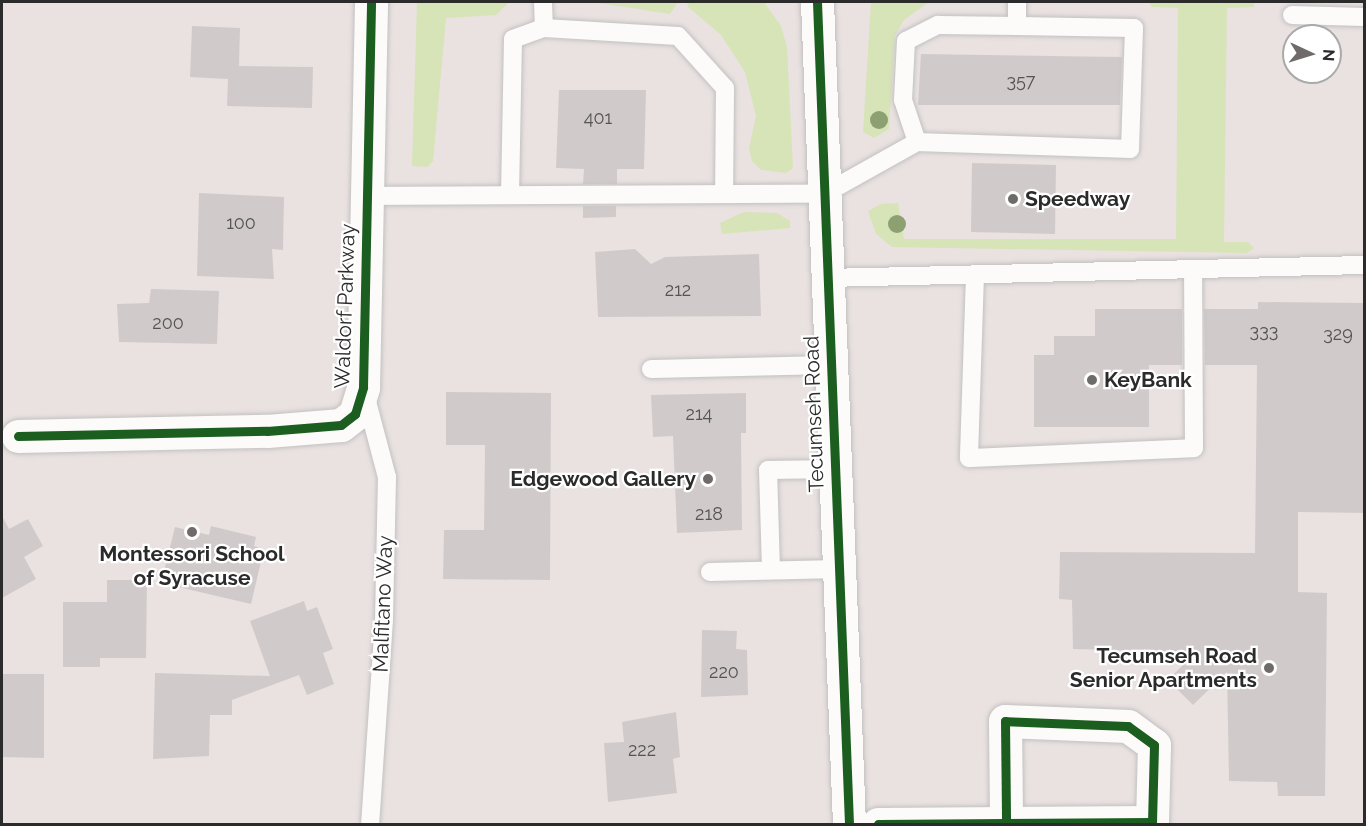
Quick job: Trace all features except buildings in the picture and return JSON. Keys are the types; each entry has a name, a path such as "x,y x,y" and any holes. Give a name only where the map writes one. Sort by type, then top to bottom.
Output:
{"street":[{"name":"Waldorf Parkway","path":"10,437 341,426 354,414 363,387 371,2"},
{"name":"Tecumseh Road","path":"818,2 849,825"},
{"path":"878,825 1152,822 1154,745 1128,726 1005,721 1006,823"}],"lane":[{"path":"543,2 544,28"},
{"path":"1017,2 1017,26"},
{"path":"1292,15 1365,16"},
{"path":"367,196 824,194 917,142 1130,148 1134,28 938,25 906,41 903,100 917,142"},
{"path":"510,195 513,39 544,28 678,36 725,88 724,194"},
{"path":"827,278 1365,266"},
{"path":"975,275 969,458 1194,448 1193,270"},
{"path":"651,369 830,365"},
{"name":"Malfitano Way","path":"363,387 387,477 384,620 370,825"},
{"path":"771,570 768,470 834,469"},
{"path":"710,572 838,569"}],"green space":[{"path":"417,2 509,2 496,15 446,18 433,161 427,167 412,166"},
{"path":"592,2 678,2 670,14"},
{"path":"689,2 764,2 781,26 787,47 793,168 786,173 761,170 752,161 749,148 756,116 745,72 721,35 687,6"},
{"path":"871,2 929,2 904,20 895,35 889,129 874,138 863,132"},
{"path":"1148,2 1254,2 1254,7 1227,8 1224,242 1248,242 1254,248 1247,253 892,247 876,234 868,211 881,204 898,203 904,239 1176,239 1178,8 1152,7"},
{"path":"744,212 777,213 790,221 790,228 722,234 720,223"}],"cycle path":[{"path":"18,436 267,431 341,425 355,414 363,387 371,2"},
{"path":"817,2 849,824"},
{"path":"878,824 1152,822 1154,745 1128,726 1005,721 1006,823"}],"place":[{"name":"Speedway","path":"1013,199"},
{"name":"KeyBank","path":"1092,380"},
{"name":"Edgewood Gallery","path":"708,479"},
{"name":"Montessori School of Syracuse","path":"192,532"},
{"name":"Tecumseh Road Senior Apartments","path":"1269,668"}]}
